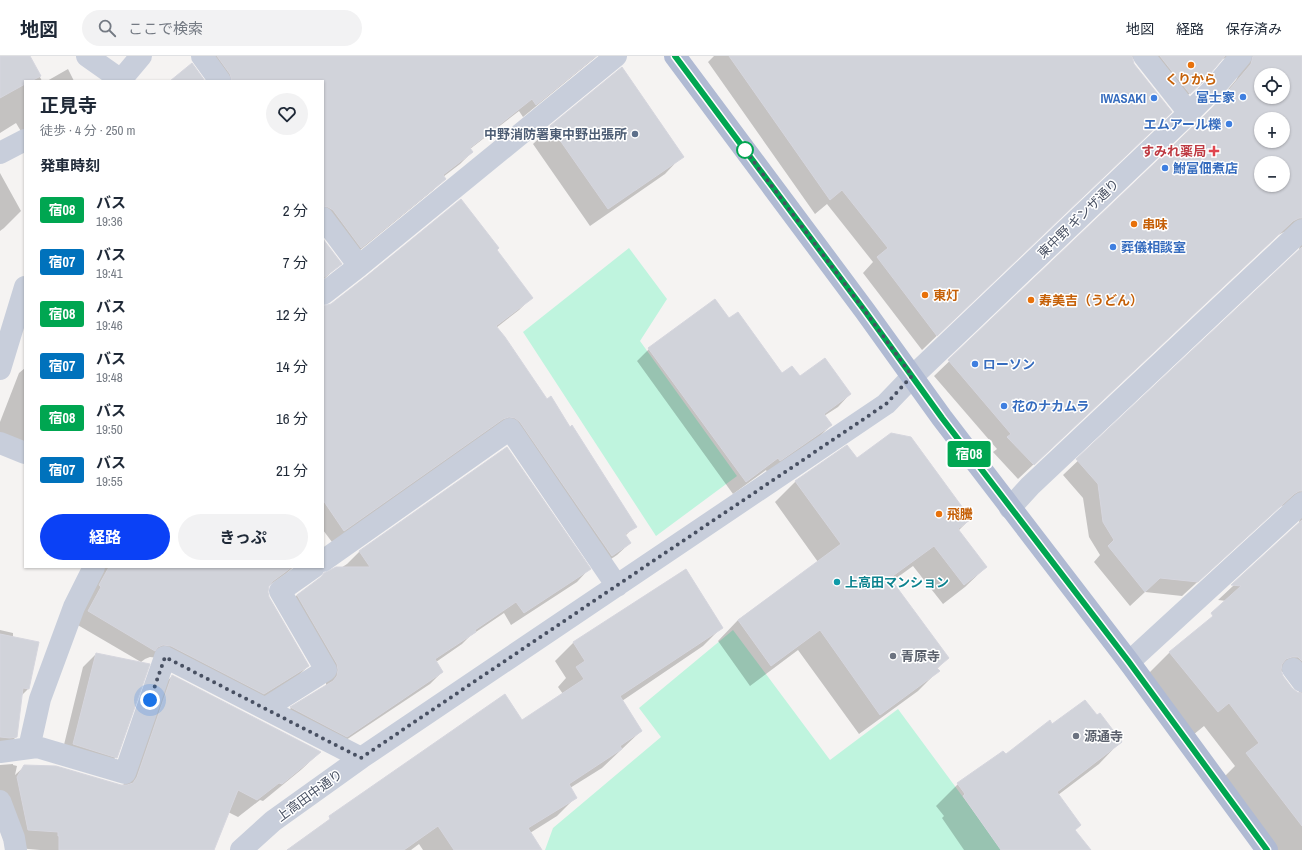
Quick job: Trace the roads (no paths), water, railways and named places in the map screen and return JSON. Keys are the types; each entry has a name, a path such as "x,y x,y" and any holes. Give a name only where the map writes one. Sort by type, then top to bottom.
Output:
{"main road":[{"path":"675,56 865,311 942,418 1129,662 1267,850"}],"street":[{"path":"87,56 121,80 141,56"},
{"path":"202,56 219,80"},
{"path":"324,293 616,56"},
{"path":"1144,56 1189,113"},
{"name":"東中野 ギンザ通り","path":"912,376 1189,113 1214,88 1241,56"},
{"path":"0,153 24,141"},
{"path":"324,219 359,266"},
{"path":"1010,508 1030,486 1302,230"},
{"path":"0,369 24,290"},
{"name":"上高田中通り","path":"241,850 273,821 361,758 886,404 912,376"},
{"path":"324,560 510,429 617,586"},
{"path":"0,443 24,453"},
{"path":"1129,662 1302,503"},
{"path":"29,748 40,699 74,607 94,568"},
{"path":"266,708 326,670 280,591 313,568"},
{"path":"0,752 37,747 125,773 165,657 361,758"},
{"path":"0,801 14,838 16,850"}],"place":[{"name":"くりから","path":"1191,65"},
{"name":"富士家","path":"1243,97"},
{"name":"IWASAKI","path":"1154,98"},
{"name":"エムアール櫟","path":"1229,124"},
{"name":"中野消防署東中野出張所","path":"635,134"},
{"name":"すみれ薬局","path":"1214,151"},
{"name":"鮒富佃煮店","path":"1165,168"},
{"name":"串味","path":"1134,224"},
{"name":"葬儀相談室","path":"1113,247"},
{"name":"東灯","path":"925,295"},
{"name":"寿美吉（うどん）","path":"1031,300"},
{"name":"ローソン","path":"975,364"},
{"name":"花のナカムラ","path":"1004,406"},
{"name":"飛騰","path":"939,514"},
{"name":"上高田マンション","path":"837,582"},
{"name":"青原寺","path":"893,656"},
{"name":"源通寺","path":"1076,736"}]}
